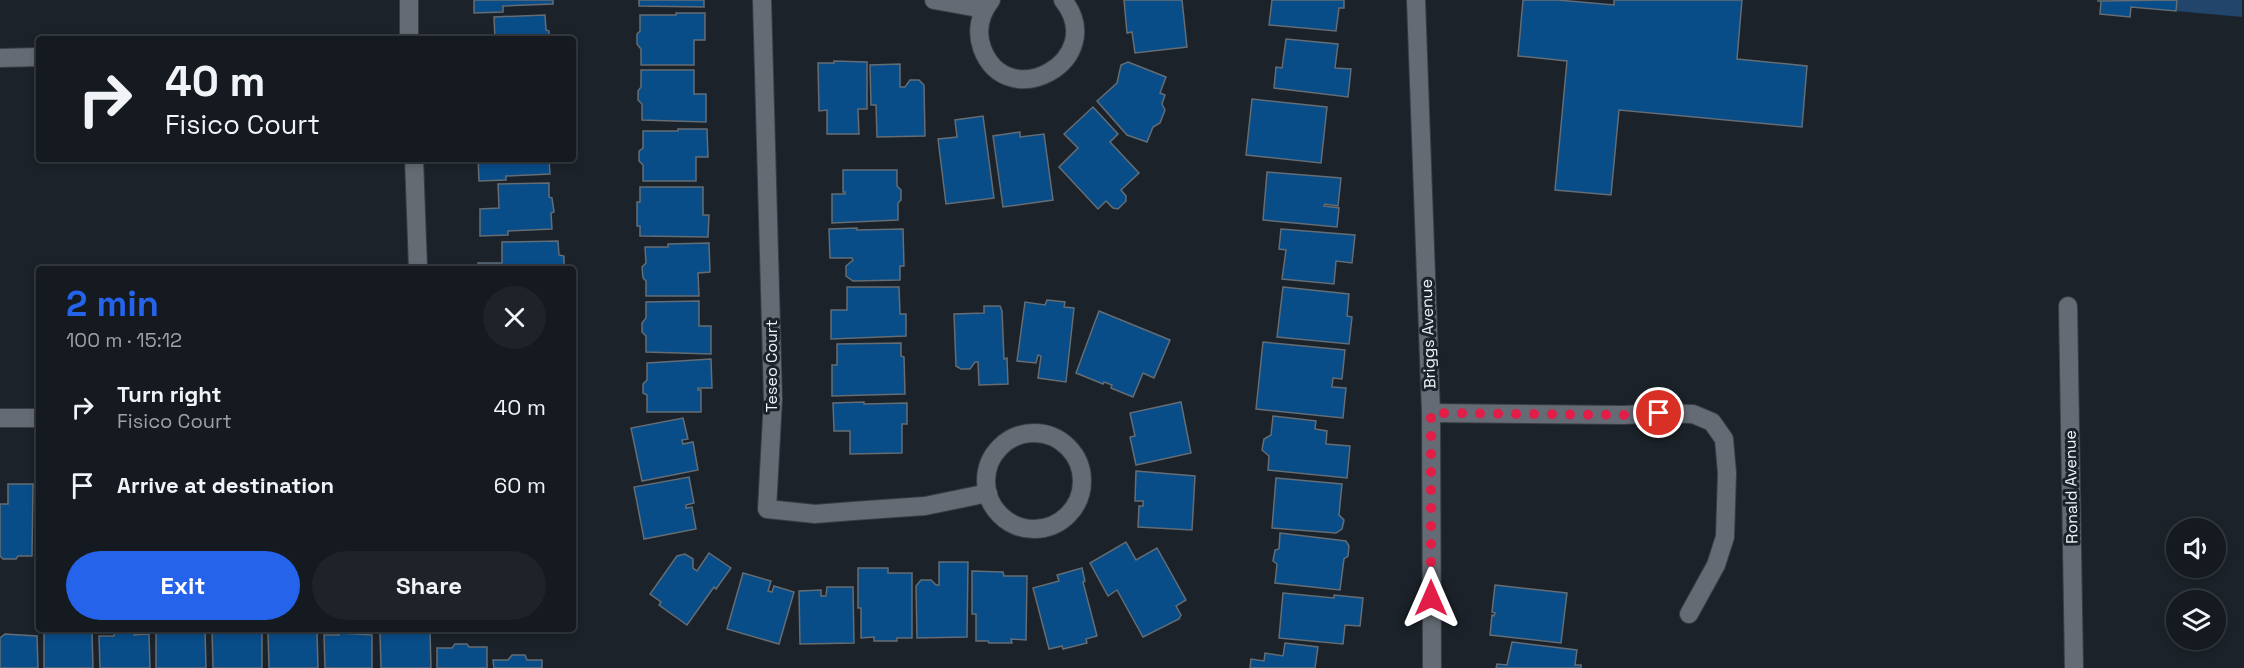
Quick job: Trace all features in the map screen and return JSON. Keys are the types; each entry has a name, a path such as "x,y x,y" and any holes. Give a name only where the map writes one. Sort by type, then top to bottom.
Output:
{"street":[{"path":"409,0 410,36"},
{"name":"Teseo Court","path":"762,0 773,399 767,509 815,514 853,512 925,506 988,493"},
{"path":"934,0 988,5 980,24 980,40 995,67 1008,76 1023,80 1039,78 1053,72 1065,61 1072,47 1075,31 1072,15 1063,0"},
{"name":"Briggs Avenue","path":"1416,0 1431,413 1432,668"},
{"path":"0,58 36,57"},
{"path":"414,162 418,266"},
{"name":"Ronald Avenue","path":"2068,306 2074,668"},
{"path":"1431,413 1693,414 1712,422 1724,439 1727,473 1725,537 1716,565 1689,614"},
{"path":"0,418 36,418"},
{"path":"1026,433 1042,433 1058,438 1070,448 1079,461 1082,477 1081,493 1074,507 1064,518 1050,526 1035,529 1019,526 1005,519 994,507 988,493 987,477 990,461 999,448 1012,438 1026,433"}],"shaded area":[{"path":"2177,0 2242,0 2242,17 2176,11"}],"building":[{"path":"474,0 553,0 553,4 503,6 503,12 474,13"},
{"path":"639,0 704,0 704,7 639,6"},
{"path":"1124,0 1182,0 1187,47 1135,53 1132,32 1127,33"},
{"path":"1272,0 1344,0 1344,8 1339,8 1336,31 1269,25"},
{"path":"1523,0 1558,0 1614,5 1614,0 1742,0 1737,59 1807,66 1802,127 1619,110 1611,195 1555,190 1567,61 1518,56"},
{"path":"2177,0 2176,11 2131,7 2130,17 2100,14 2101,1 2097,1"},
{"path":"676,13 705,13 705,40 694,40 694,65 641,65 641,49 637,44 640,15 676,15"},
{"path":"545,15 546,30 549,31 549,36 495,36 494,17"},
{"path":"1286,39 1338,44 1335,68 1351,69 1348,97 1274,88 1276,67 1282,68"},
{"path":"834,61 867,62 867,109 858,109 859,134 827,134 827,110 819,111 818,63 834,63"},
{"path":"1128,62 1166,77 1160,93 1165,95 1162,104 1165,110 1160,123 1153,127 1147,142 1127,135 1097,101 1117,83 1121,65"},
{"path":"900,64 900,87 905,87 910,80 919,80 924,85 925,136 877,137 876,105 871,105 870,65"},
{"path":"641,70 694,70 694,94 706,94 706,122 642,120 642,104 638,100"},
{"path":"1252,99 1327,107 1321,163 1246,155"},
{"path":"1093,107 1118,134 1110,142 1139,173 1121,190 1126,196 1126,201 1118,209 1113,208 1106,201 1098,209 1059,167 1078,148 1064,134"},
{"path":"983,116 994,198 946,204 938,139 957,137 955,120"},
{"path":"678,129 707,129 708,157 696,157 696,181 643,181 643,165 639,161 639,151 643,148 643,131 678,131"},
{"path":"1020,132 1020,137 1044,134 1053,200 1003,207 993,136"},
{"path":"478,162 549,162 550,174 506,176 506,180 479,181"},
{"path":"843,170 897,170 897,186 901,190 898,220 832,223 832,194 845,194 843,192"},
{"path":"1267,172 1341,178 1338,206 1325,204 1324,206 1339,208 1337,227 1263,220"},
{"path":"549,183 549,197 552,198 554,212 551,213 552,229 508,231 508,235 480,236 480,209 499,208 498,184"},
{"path":"640,187 703,187 703,215 709,215 708,237 640,236 640,226 637,226 637,202 640,202"},
{"path":"857,228 857,230 903,229 904,266 900,266 900,280 853,281 846,276 846,266 853,260 852,258 830,258 829,229"},
{"path":"1281,229 1355,235 1352,263 1336,261 1334,284 1282,279 1286,250 1279,249"},
{"path":"558,241 559,255 564,256 564,266 479,266 478,263 502,263 502,242"},
{"path":"709,243 710,272 698,273 699,296 646,296 646,281 643,278 642,267 646,263 645,247"},
{"path":"847,287 899,287 900,314 906,314 906,336 831,339 831,310 847,310"},
{"path":"1283,287 1349,294 1347,316 1352,317 1349,344 1277,337"},
{"path":"1047,300 1065,302 1064,307 1074,308 1066,382 1038,378 1041,356 1038,355 1036,363 1017,361 1025,302 1045,305"},
{"path":"699,301 699,326 711,326 711,354 646,352 646,336 642,332 642,323 646,318 646,302"},
{"path":"984,306 1000,306 1002,311 1004,359 1007,358 1008,384 979,385 978,362 975,362 970,369 961,369 956,366 954,314 984,313"},
{"path":"1099,311 1170,340 1154,378 1143,373 1133,397 1111,388 1112,385 1104,382 1103,384 1076,373"},
{"path":"1263,342 1345,350 1342,379 1333,378 1332,387 1346,388 1343,418 1256,409"},
{"path":"901,343 901,356 904,357 905,394 832,396 832,365 837,365 837,344"},
{"path":"711,359 712,388 698,388 701,390 701,412 647,412 647,395 643,393 643,384 647,380 647,363"},
{"path":"864,402 864,404 907,403 907,424 902,424 902,453 850,454 850,431 834,431 833,403"},
{"path":"1181,402 1191,453 1136,465 1130,437 1135,436 1130,413"},
{"path":"1273,416 1316,421 1315,429 1327,431 1326,444 1350,446 1347,478 1268,470 1269,456 1262,450 1264,439 1271,435"},
{"path":"683,418 688,439 682,440 683,444 693,442 698,470 642,481 631,428"},
{"path":"1136,471 1195,476 1192,530 1138,527 1139,506 1143,506 1143,501 1135,501"},
{"path":"689,477 694,503 686,505 686,508 692,507 696,529 644,539 634,487"},
{"path":"1276,478 1342,484 1339,515 1344,520 1342,529 1336,533 1272,528"},
{"path":"8,484 33,484 32,556 3,559 0,556 0,504 8,504"},
{"path":"1280,533 1346,541 1349,546 1348,556 1344,559 1340,590 1275,583 1277,564 1273,561 1275,550 1279,549"},
{"path":"1126,542 1136,560 1157,548 1186,600 1176,606 1181,615 1179,619 1143,637 1117,590 1108,596 1090,563"},
{"path":"709,553 731,568 716,589 714,587 687,625 659,605 661,602 650,594 677,556 685,554 693,559 693,568 697,571"},
{"path":"939,562 968,562 967,637 917,638 916,586 921,580 931,580 939,585"},
{"path":"858,568 888,568 888,573 912,573 912,638 897,638 897,641 874,641 874,637 861,638"},
{"path":"1082,568 1085,581 1083,582 1097,636 1086,639 1087,643 1063,649 1062,646 1049,649 1033,588 1059,581 1057,575"},
{"path":"972,571 1003,572 1004,576 1027,576 1026,640 1011,639 1012,643 976,641 976,614 972,614"},
{"path":"743,573 771,581 768,591 772,592 774,586 794,592 779,644 727,629"},
{"path":"1495,585 1567,593 1561,643 1490,635 1492,615 1494,616 1495,613 1492,612"},
{"path":"827,587 853,587 854,643 800,644 799,591 821,590 821,596 826,596"},
{"path":"1283,593 1334,598 1334,595 1363,598 1360,626 1345,625 1343,644 1279,638"},
{"path":"92,632 93,668 44,668 44,633"},
{"path":"114,632 134,632 134,635 149,634 150,668 100,668 99,636 114,636"},
{"path":"156,632 205,632 206,668 156,668"},
{"path":"212,632 262,632 262,668 213,668"},
{"path":"317,632 318,668 269,668 268,633"},
{"path":"430,632 431,668 381,668 380,633"},
{"path":"340,633 372,635 372,668 325,668 324,635 339,635"},
{"path":"5,634 37,636 38,668 0,668 0,638"},
{"path":"1512,642 1577,650 1575,665 1581,665 1581,668 1496,668 1497,664 1507,665"},
{"path":"1285,643 1318,647 1315,668 1250,668 1251,659 1264,661 1265,653 1283,656"},
{"path":"455,644 487,647 487,668 437,668 437,648 452,648"},
{"path":"512,655 525,655 527,660 542,660 542,668 494,668 493,660 508,660"}],"route":[{"path":"1431,598 1431,413 1624,415 1659,413"}]}
